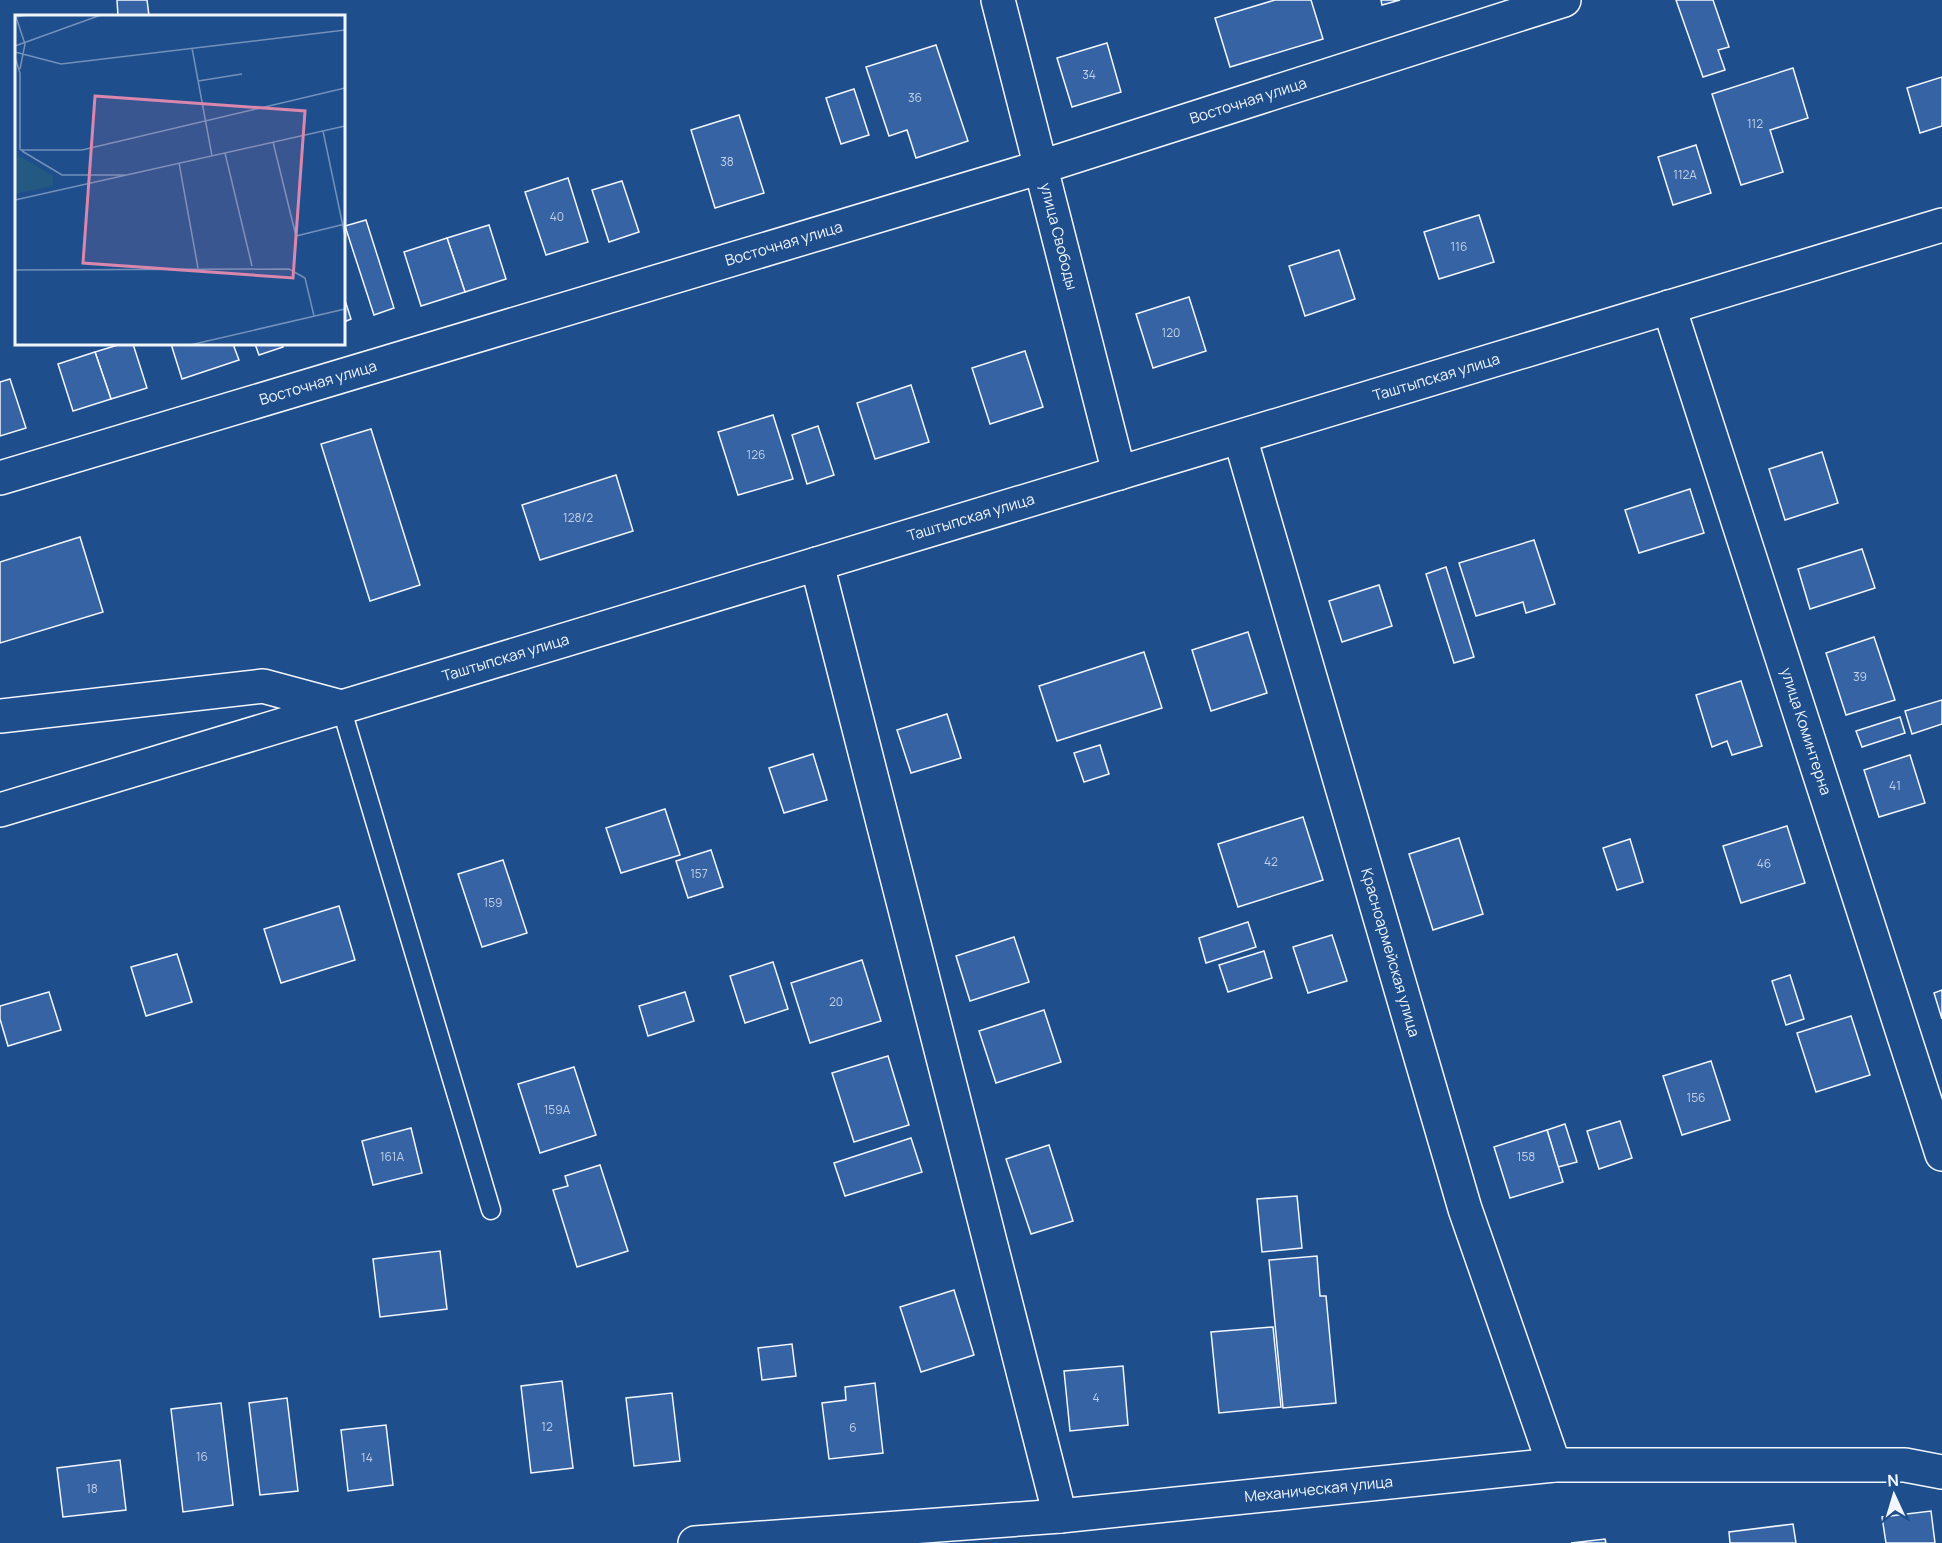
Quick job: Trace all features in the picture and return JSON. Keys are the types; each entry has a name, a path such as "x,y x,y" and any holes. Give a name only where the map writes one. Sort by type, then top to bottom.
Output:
{"street":[{"name":"улица Свободы","path":"998,0 1119,473"},
{"name":"Восточная улица","path":"0,478 1041,167 1564,0"},
{"name":"Таштыпская улица","path":"0,810 1942,225"},
{"name":"улица Коминтерна","path":"1669,307 1942,1154"},
{"name":"Красноармейская улица","path":"1240,436 1465,1209 1554,1465"},
{"path":"817,564 1060,1516"},
{"path":"0,716 263,686 341,707"},
{"name":"Механическая улица","path":"695,1543 1060,1516 1554,1465 1905,1465 1942,1472"}],"lane":[{"path":"341,707 491,1210"}],"building":[{"path":"117,0 147,0 149,15 118,15"},
{"path":"1275,0 1311,0 1323,39 1230,67 1215,18"},
{"path":"1381,0 1400,0 1382,5"},
{"path":"1676,0 1713,0 1729,47 1718,50 1725,70 1703,77"},
{"path":"1107,43 1121,92 1072,107 1057,58"},
{"path":"936,45 968,141 916,158 907,130 889,136 866,67"},
{"path":"1793,68 1808,118 1770,130 1783,172 1741,185 1712,94"},
{"path":"1942,77 1942,126 1920,133 1907,88"},
{"path":"854,89 869,135 841,144 826,98"},
{"path":"739,115 764,193 715,208 691,130"},
{"path":"1696,145 1711,193 1673,205 1658,157"},
{"path":"568,178 588,242 546,255 525,192"},
{"path":"622,181 639,232 609,242 592,190"},
{"path":"1479,215 1494,262 1439,279 1424,232"},
{"path":"366,220 394,308 374,315 345,226"},
{"path":"489,225 506,279 465,292 447,238"},
{"path":"447,238 465,292 421,306 404,252"},
{"path":"1339,250 1355,299 1305,316 1289,266"},
{"path":"1189,297 1206,351 1153,368 1136,314"},
{"path":"345,300 351,319 345,322"},
{"path":"118,345 133,345 147,388 111,399 95,352"},
{"path":"171,345 233,345 239,360 182,379"},
{"path":"255,345 282,345 283,347 259,355"},
{"path":"1025,351 1043,407 990,424 972,368"},
{"path":"95,352 111,399 73,411 58,364"},
{"path":"10,379 26,428 0,436 0,382"},
{"path":"911,385 929,442 875,459 857,403"},
{"path":"773,415 793,479 738,495 718,432"},
{"path":"818,426 834,475 807,484 792,435"},
{"path":"371,429 420,585 370,601 321,444"},
{"path":"1822,452 1838,503 1785,520 1769,469"},
{"path":"616,475 633,531 540,560 522,505"},
{"path":"1690,489 1704,533 1639,553 1625,510"},
{"path":"80,537 103,612 0,643 0,562"},
{"path":"1534,540 1555,604 1526,613 1523,602 1476,616 1459,563"},
{"path":"1862,549 1875,588 1810,609 1798,569"},
{"path":"1446,567 1474,657 1454,663 1426,574"},
{"path":"1379,585 1392,626 1342,642 1329,601"},
{"path":"1248,632 1267,693 1211,711 1192,650"},
{"path":"1874,637 1895,700 1846,715 1826,653"},
{"path":"1144,652 1162,708 1057,741 1039,686"},
{"path":"1741,681 1762,746 1732,755 1727,741 1712,747 1696,695"},
{"path":"1942,700 1942,724 1912,734 1905,711"},
{"path":"947,714 961,758 911,773 897,730"},
{"path":"1900,717 1905,733 1862,747 1856,731"},
{"path":"1100,745 1109,774 1084,782 1074,753"},
{"path":"813,754 827,800 784,813 769,768"},
{"path":"1910,755 1925,803 1879,817 1864,770"},
{"path":"665,809 680,855 621,873 606,828"},
{"path":"1303,817 1323,880 1238,907 1218,844"},
{"path":"1787,826 1805,883 1741,903 1723,846"},
{"path":"1459,838 1483,914 1433,930 1409,854"},
{"path":"1630,839 1643,882 1617,890 1603,848"},
{"path":"711,850 723,887 688,898 676,861"},
{"path":"503,860 527,933 482,947 458,874"},
{"path":"339,906 355,960 281,983 264,929"},
{"path":"1248,922 1256,947 1206,963 1199,938"},
{"path":"1332,935 1347,981 1308,993 1293,947"},
{"path":"1014,937 1029,982 970,1001 956,956"},
{"path":"1264,951 1272,978 1228,992 1219,965"},
{"path":"177,954 192,1002 146,1016 131,967"},
{"path":"862,960 881,1021 810,1043 791,983"},
{"path":"773,962 788,1009 745,1023 730,976"},
{"path":"1790,975 1804,1019 1786,1025 1772,981"},
{"path":"1942,990 1942,1019 1934,993"},
{"path":"49,992 61,1030 8,1046 0,1019 0,1006"},
{"path":"685,992 694,1021 648,1036 639,1006"},
{"path":"1044,1010 1061,1062 996,1083 979,1031"},
{"path":"1851,1016 1870,1075 1816,1092 1797,1033"},
{"path":"888,1056 909,1125 854,1142 832,1073"},
{"path":"1711,1061 1730,1120 1682,1135 1663,1076"},
{"path":"574,1067 596,1135 540,1153 518,1084"},
{"path":"1620,1121 1632,1158 1599,1169 1587,1131"},
{"path":"1565,1124 1577,1162 1558,1167 1547,1130"},
{"path":"411,1128 422,1173 373,1185 362,1141"},
{"path":"1547,1130 1563,1182 1510,1198 1494,1147"},
{"path":"911,1138 922,1172 845,1196 834,1163"},
{"path":"1049,1145 1073,1221 1031,1234 1006,1159"},
{"path":"600,1165 628,1251 577,1267 553,1190 568,1186 565,1176"},
{"path":"1297,1196 1302,1248 1262,1252 1257,1199"},
{"path":"440,1251 447,1309 380,1317 373,1259"},
{"path":"1317,1256 1320,1296 1326,1296 1336,1403 1283,1408 1269,1260"},
{"path":"954,1290 974,1355 921,1372 900,1307"},
{"path":"1273,1327 1281,1407 1219,1413 1211,1332"},
{"path":"792,1344 796,1376 762,1380 758,1348"},
{"path":"1123,1366 1128,1425 1070,1431 1064,1371"},
{"path":"562,1381 573,1468 531,1473 521,1386"},
{"path":"875,1383 883,1453 829,1459 822,1403 846,1400 845,1387"},
{"path":"672,1393 680,1461 634,1466 626,1398"},
{"path":"287,1398 298,1491 260,1495 249,1403"},
{"path":"221,1403 233,1505 183,1512 171,1409"},
{"path":"386,1425 393,1485 348,1491 341,1430"},
{"path":"120,1460 126,1510 63,1517 57,1468"},
{"path":"1931,1511 1935,1543 1886,1543 1882,1517"},
{"path":"1793,1524 1796,1543 1730,1543 1729,1532"},
{"path":"1605,1539 1606,1543 1571,1543"}]}
